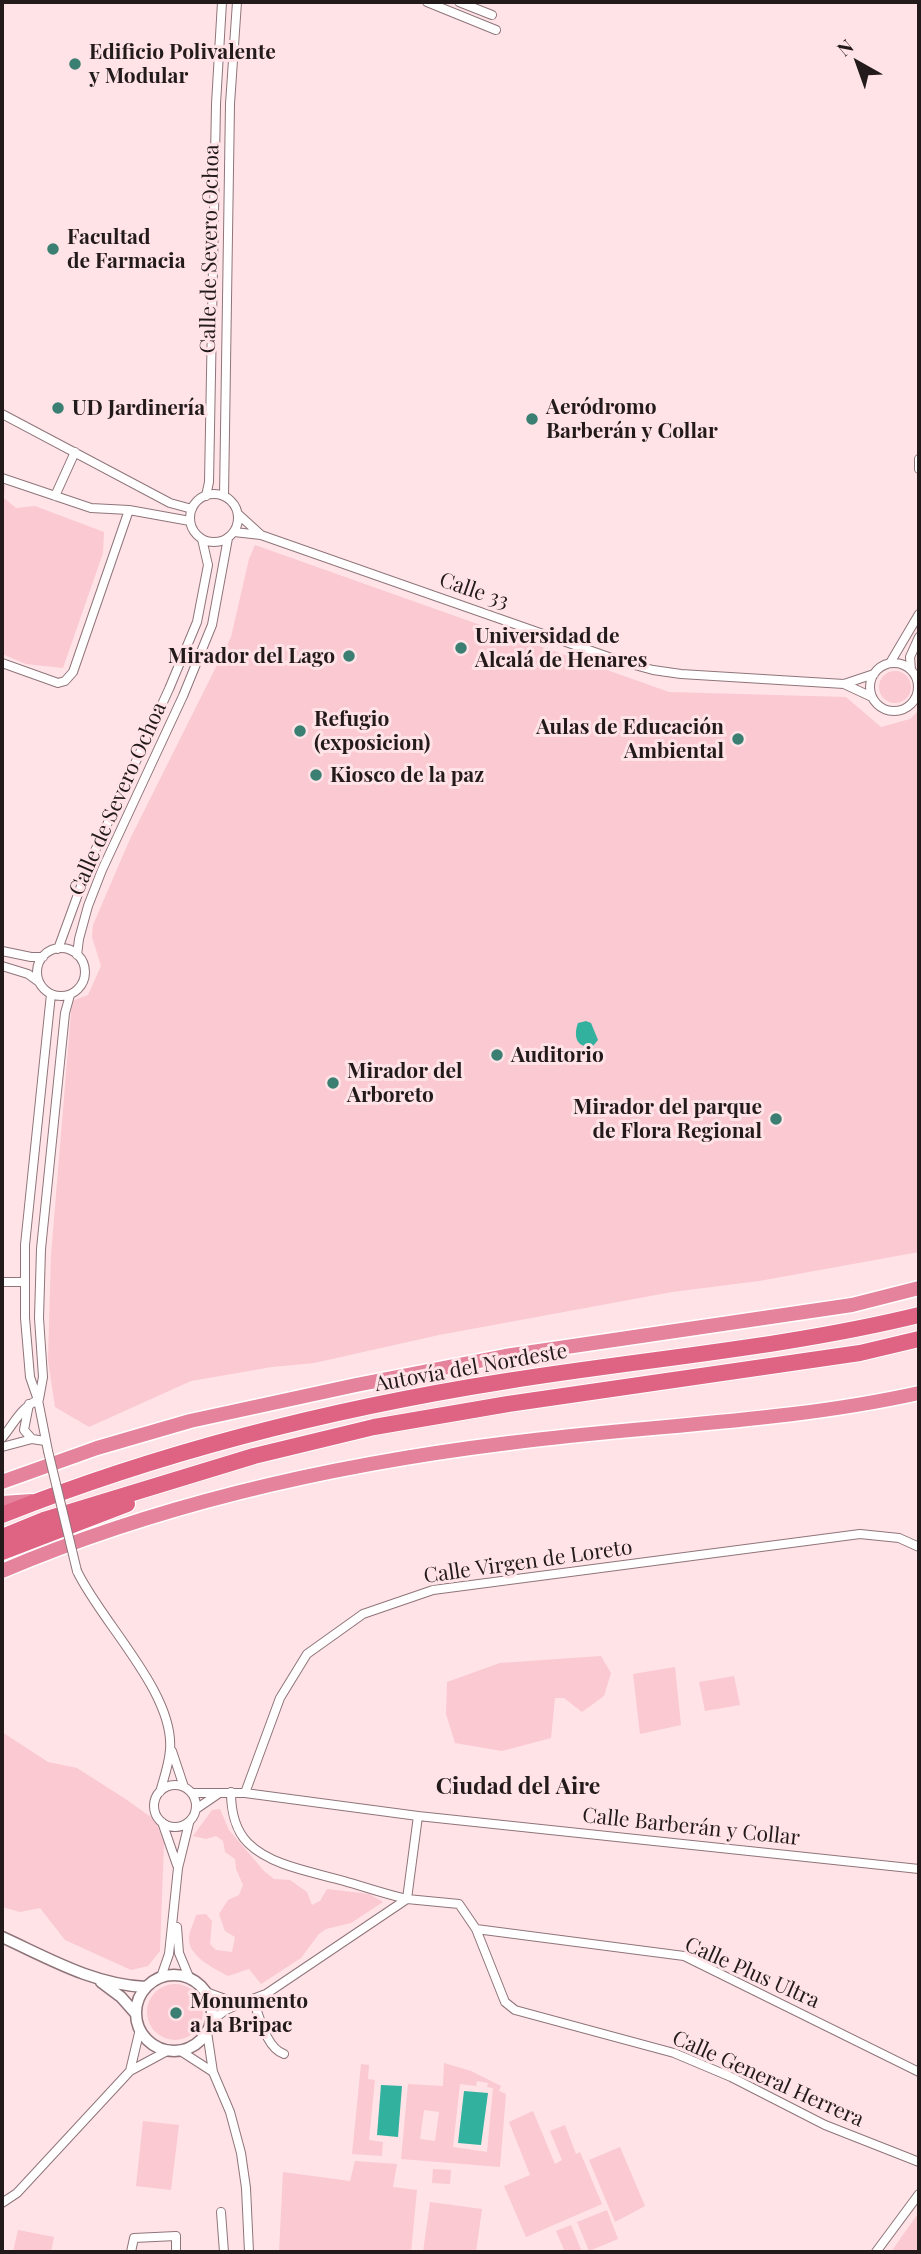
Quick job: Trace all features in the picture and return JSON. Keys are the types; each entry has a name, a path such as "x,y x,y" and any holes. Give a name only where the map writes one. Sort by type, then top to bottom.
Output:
{"highway":[{"path":"2,1482 97,1448 190,1421 356,1385 505,1356 852,1305 919,1289"},
{"name":"Autovía del Nordeste","path":"2,1515 115,1474 248,1435 387,1402 507,1381 859,1330 919,1312"},
{"path":"2,1537 44,1520 254,1456 374,1427 508,1404 860,1353 919,1339"},
{"path":"873,1403 919,1393"},
{"path":"2,1572 24,1561 159,1515 313,1474 509,1443 919,1400"},
{"path":"2,1552 254,1456"},
{"path":"2,1503 39,1500"}],"street":[{"name":"Calle de Severo Ochoa","path":"206,496 209,482 216,104 222,2"},
{"name":"Calle de Severo Ochoa","path":"224,496 230,104 237,2"},
{"path":"427,2 496,30"},
{"path":"459,2 492,15"},
{"path":"2,414 170,503 192,509"},
{"path":"55,496 75,452"},
{"path":"919,459 919,469"},
{"path":"2,478 91,508 129,510 190,520"},
{"path":"206,496 224,496 232,502 238,514 231,535 219,542 202,539 192,528 192,509 206,496"},
{"path":"2,663 58,683 65,681 73,672 129,510"},
{"name":"Calle 33","path":"238,514 261,535"},
{"name":"Calle de Severo Ochoa","path":"77,955 88,906 102,870 183,696 212,625 231,535"},
{"name":"Calle 33","path":"231,535 261,535 620,661 653,670 844,684 872,697"},
{"name":"Calle de Severo Ochoa","path":"58,948 89,864 190,642 202,603 208,565 202,539"},
{"path":"890,663 919,614"},
{"path":"916,676 898,663 881,667 871,681 872,697 877,704 889,711 903,709 917,699 916,676 910,657 919,637"},
{"name":"Calle 33","path":"844,684 874,674"},
{"path":"2,951 43,957 58,948 65,949 77,955 85,975 79,988 70,995 65,1013 41,1249 39,1318 43,1377 38,1400"},
{"path":"39,982 37,969 43,957"},
{"path":"2,966 28,974 51,994 70,995"},
{"path":"51,994 25,1245 24,1282 30,1377 38,1400 76,1571 88,1594 154,1690 169,1730 170,1748 155,1808 178,1868"},
{"path":"2,1282 24,1282"},
{"path":"2,1438 29,1404 38,1400"},
{"path":"29,1404 24,1430 32,1439"},
{"path":"2,1447 32,1439 45,1441"},
{"name":"Calle Virgen de Loreto","path":"244,1793 280,1698 307,1654 363,1614 433,1590 860,1534 899,1538 919,1547"},
{"path":"170,1748 184,1787"},
{"path":"160,1792 174,1785 184,1787 192,1793 196,1808 189,1823 178,1868 169,1954 161,1977"},
{"path":"232,1792 231,1807 238,1828 247,1842 263,1854 292,1866 407,1899"},
{"name":"Calle Barberán y Collar","path":"192,1793 244,1793 418,1816 919,1869"},
{"name":"Calle Barberán y Collar","path":"196,1808 219,1794"},
{"path":"2,2203 17,2193 130,2071 174,2050 195,2044 226,2010 253,2000 407,1899 418,1816"},
{"path":"162,1822 174,1827 189,1823"},
{"name":"Calle General Herrera","path":"407,1899 459,1904 476,1929 505,2002 515,2010 674,2053 730,2077 825,2124 919,2162"},
{"path":"175,1913 179,1953 189,1978"},
{"name":"Calle Plus Ultra","path":"476,1929 684,1956 919,2071"},
{"path":"2,1937 96,1978 124,1986 146,1987"},
{"path":"136,2014 146,1987 161,1977 180,1975 189,1978 206,1992 239,2004"},
{"path":"96,1978 121,1997 136,2014 140,2029 149,2041 174,2050 213,2072"},
{"path":"206,1992 212,2006 209,2027 213,2072 230,2112 241,2153 246,2188 249,2252"},
{"path":"253,2000 270,2042 276,2052 284,2054"},
{"path":"130,2071 140,2029"},
{"path":"876,2252 919,2194"},
{"path":"221,2212 224,2252"},
{"path":"131,2252 134,2238 176,2236 176,2252"}],"shaded area":[{"path":"2,484 5,485 4,498 16,508 35,506 104,532 103,553 63,668 26,664 2,654"},
{"path":"255,545 669,692 846,697 881,727 910,719 919,710 919,1252 759,1281 672,1292 439,1335 314,1363 272,1367 191,1381 89,1427 55,1407 48,1360 51,1255 72,1001 88,995 101,966 92,937 93,925 130,839 231,637 249,559"},
{"path":"895,671 906,676 911,687 906,698 895,703 884,698 879,687 884,676"},
{"path":"578,1023 591,1023 598,1040 593,1046 583,1046 576,1037"},
{"path":"601,1656 611,1673 604,1696 582,1712 564,1698 555,1698 551,1738 502,1751 455,1743 446,1714 447,1682 500,1663"},
{"path":"675,1667 681,1725 640,1734 633,1674"},
{"path":"734,1676 740,1705 705,1711 699,1682"},
{"path":"2,1732 48,1762 77,1768 155,1820 164,1843 160,1951 148,1966 131,1970 65,1940 40,1908 20,1912 2,1907"},
{"path":"220,1809 229,1830 264,1871 274,1879 290,1880 307,1892 312,1905 320,1901 327,1889 369,1894 383,1902 351,1923 326,1929 301,1958 261,1984 249,1969 228,1976 197,1956 192,1950 189,1937 196,1915 206,1914 212,1921 210,1944 216,1950 232,1952 235,1937 225,1931 219,1914 228,1900 239,1895 243,1885 235,1859 225,1852 223,1841 216,1836 206,1839 193,1836 212,1810"},
{"path":"169,1984 181,1984 191,1988 199,1996 203,2012 199,2028 191,2036 181,2040 169,2040 159,2036 151,2028 147,2018 147,2006 151,1996 159,1988"},
{"path":"444,2063 471,2071 501,2086 499,2091 506,2094 500,2167 401,2159 408,2084 443,2086","holes":["477,2081 488,2083 487,2087 493,2088 487,2152 453,2147 460,2084 476,2086","424,2110 439,2112 435,2141 420,2139"]},
{"path":"361,2064 369,2065 368,2079 375,2080 369,2140 383,2142 382,2156 352,2154"},
{"path":"381,2085 402,2086 398,2137 377,2135"},
{"path":"464,2091 488,2093 481,2145 458,2143"},
{"path":"533,2111 555,2164 562,2160 550,2131 565,2125 576,2154 580,2152 602,2204 526,2237 504,2186 530,2175 509,2122"},
{"path":"143,2121 179,2125 171,2190 136,2186"},
{"path":"620,2147 645,2206 615,2222 589,2160"},
{"path":"355,2161 397,2164 393,2187 417,2190 411,2252 279,2252 283,2172 350,2181"},
{"path":"433,2169 451,2170 450,2184 432,2183"},
{"path":"430,2202 482,2209 476,2252 423,2252"},
{"path":"607,2210 618,2239 589,2251 577,2222"},
{"path":"919,2212 919,2252 891,2252"},
{"path":"571,2225 582,2252 565,2252 556,2231"},
{"path":"18,2230 54,2237 51,2252 13,2252"}],"place":[{"name":"Edificio Polivalente y Modular","path":"75,64"},
{"name":"Facultad de Farmacia","path":"53,249"},
{"name":"UD Jardinería","path":"58,408"},
{"name":"Aeródromo Barberán y Collar","path":"532,419"},
{"name":"Universidad de Alcalá de Henares","path":"461,648"},
{"name":"Mirador del Lago","path":"349,656"},
{"name":"Refugio (exposicion)","path":"300,731"},
{"name":"Aulas de Educación Ambiental","path":"738,739"},
{"name":"Kiosco de la paz","path":"316,775"},
{"name":"Auditorio","path":"497,1055"},
{"name":"Mirador del Arboreto","path":"333,1083"},
{"name":"Mirador del parque de Flora Regional","path":"776,1119"},
{"name":"Monumento a la Bripac","path":"176,2013"}],"district":[{"name":"Ciudad del Aire","path":"518,1787"}]}
